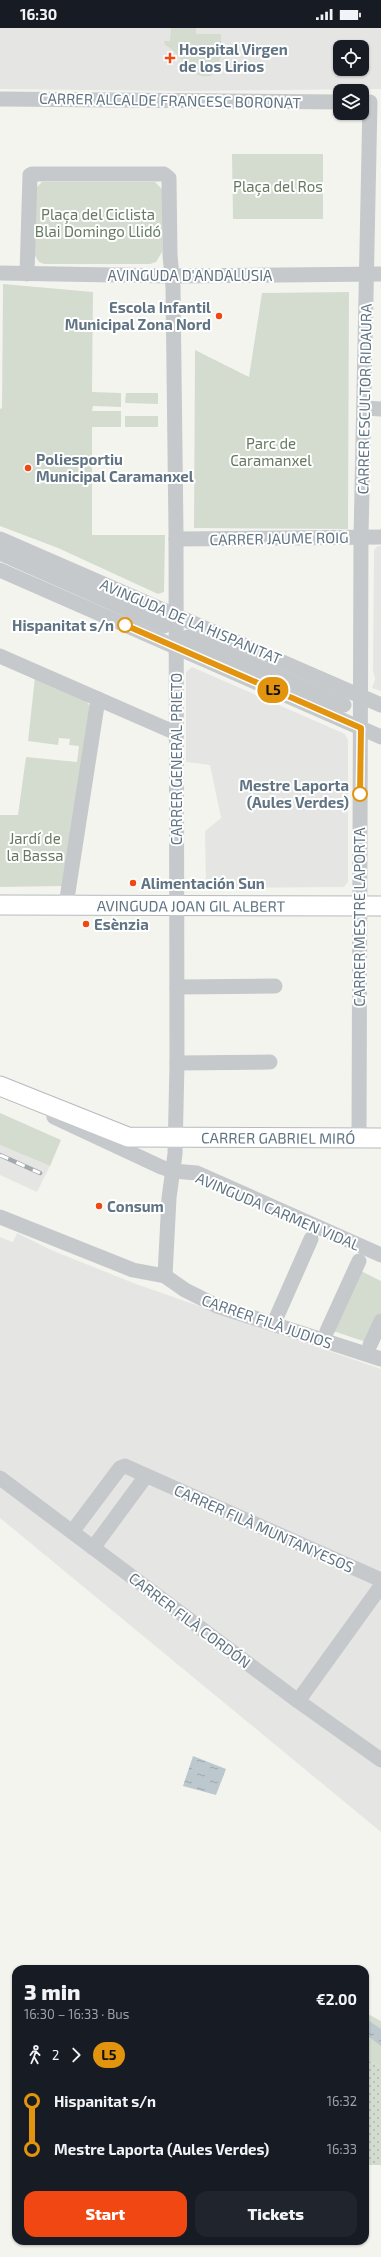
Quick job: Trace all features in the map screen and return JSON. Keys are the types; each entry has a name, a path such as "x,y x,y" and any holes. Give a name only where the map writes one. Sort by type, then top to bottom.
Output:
{"main road":[{"name":"AVINGUDA JOAN GIL ALBERT","path":"0,905 381,906"},
{"name":"CARRER GABRIEL MIRÓ","path":"0,1086 121,1136 175,1139 381,1138"}],"street":[{"name":"CARRER ALCALDE FRANCESC BORONAT","path":"0,99 333,102"},
{"name":"CARRER ESCULTOR RIDAURA","path":"360,696 366,274 371,102"},
{"path":"27,274 30,175 164,174 170,180 172,276"},
{"name":"AVINGUDA D'ANDALUSIA","path":"0,274 172,276 381,274"},
{"name":"CARRER GENERAL PRIETO","path":"165,1276 169,1198 173,1171 175,1139 177,1063 175,648 176,539 172,276"},
{"path":"364,408 381,409"},
{"name":"CARRER JAUME ROIG","path":"176,539 381,537"},
{"name":"AVINGUDA DE LA HISPANITAT","path":"0,539 381,705"},
{"name":"AVINGUDA DE LA HISPANITAT","path":"0,553 164,626"},
{"name":"AVINGUDA DE LA HISPANITAT","path":"0,570 381,737"},
{"name":"AVINGUDA DE LA HISPANITAT","path":"188,637 344,705"},
{"path":"0,656 176,733"},
{"name":"CARRER MESTRE LAPORTA","path":"359,1138 360,696"},
{"path":"66,905 98,699"},
{"path":"176,987 275,986"},
{"path":"177,1063 270,1062"},
{"name":"AVINGUDA CARMEN VIDAL","path":"18,1094 38,1110 173,1171 197,1173 381,1256"},
{"name":"CARRER FILÀ JUDIOS","path":"0,1217 133,1270 165,1276 185,1290 217,1306 381,1359"},
{"path":"277,1316 311,1239"},
{"path":"327,1331 360,1261"},
{"path":"370,1345 381,1321"},
{"name":"CARRER FILÀ MUNTANYESOS","path":"72,1532 120,1468 128,1467 381,1580"},
{"path":"93,1548 146,1476"},
{"name":"CARRER FILÀ CORDÓN","path":"0,1478 298,1701 381,1760"},
{"path":"298,1701 381,1586"}],"shaded area":[{"name":"Hospital Virgen de los Lirios","path":"0,28 381,28 381,89 369,89 369,84 333,84 333,89 178,91 0,89"},
{"path":"378,546 381,546 381,691 372,688 375,679 373,671 374,550"},
{"path":"192,667 345,734 348,740 348,882 344,887 206,888 205,831 221,818 210,765 186,762 186,672"},
{"path":"0,1145 50,1166 37,1192 0,1175"},
{"path":"17,1233 51,1250 136,1284 381,1369 381,1832 0,1518 0,1237 13,1242"}],"green space":[{"path":"171,28 196,28 196,34 221,34 221,51 218,67 211,76 197,75 186,66 177,54 165,45 164,41 170,41"},
{"name":"Plaça del Ros","path":"232,154 323,154 323,219 233,219"},
{"name":"Plaça del Ciclista Blai Domingo Llidó","path":"42,182 155,182 162,189 162,252 156,262 150,264 44,264 39,262 34,254 35,189"},
{"path":"3,284 93,292 92,392 121,393 121,407 93,406 92,411 121,411 121,427 92,427 92,535 165,535 164,592 158,594 58,548 0,526 0,409 2,408"},
{"name":"Parc de Caramanxel","path":"349,292 348,529 194,528 195,350 249,377 262,293"},
{"path":"126,393 158,393 158,404 125,403"},
{"path":"125,416 158,416 158,427 125,427"},
{"name":"Jardí de la Bassa","path":"35,677 85,699 91,708 63,886 0,887 0,815 18,815 26,757 77,762 79,746 69,745 70,739 59,738 58,745 28,741"},
{"path":"0,1113 61,1140 50,1166 0,1145"},
{"path":"361,1271 381,1281 381,1315 369,1343 333,1331"},
{"path":"369,2015 381,2021 381,2067 369,2061"},
{"path":"369,2061 381,2067 381,2165 369,2165"}],"water":[{"path":"193,1756 226,1769 216,1795 183,1786"},
{"path":"369,2021 381,2029 381,2046 369,2037"}],"railway":[{"path":"0,1155 40,1173"}],"bus line":[{"name":"L5","path":"125,625 361,728 360,794"}],"place":[{"name":"Hospital Virgen de los Lirios","path":"170,58"},
{"name":"Escola Infantil Municipal Zona Nord","path":"219,316"},
{"name":"Poliesportiu Municipal Caramanxel","path":"28,468"},
{"name":"Hispanitat s/n","path":"125,625"},
{"name":"Mestre Laporta (Aules Verdes)","path":"360,794"},
{"name":"Alimentación Sun","path":"133,883"},
{"name":"Esènzia","path":"86,924"},
{"name":"Consum","path":"99,1206"}]}
